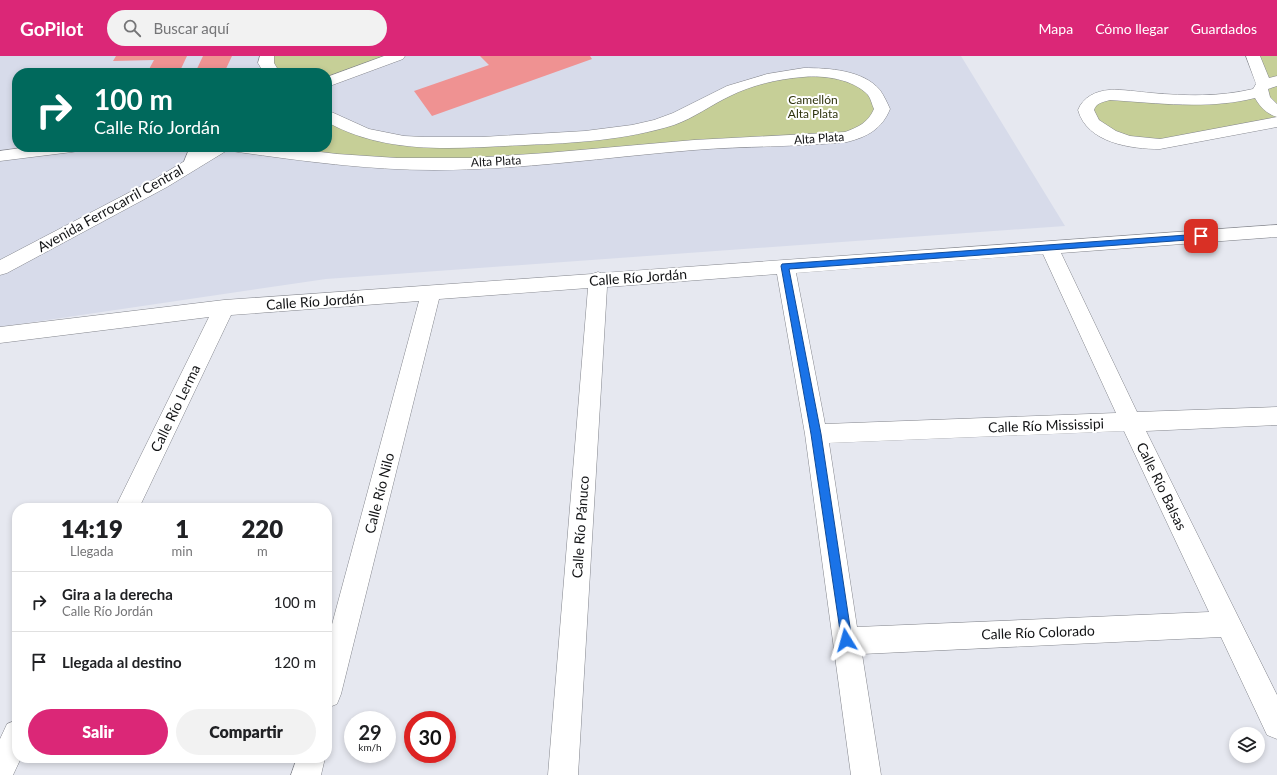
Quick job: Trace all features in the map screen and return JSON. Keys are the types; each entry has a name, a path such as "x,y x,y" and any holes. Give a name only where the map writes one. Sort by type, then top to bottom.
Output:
{"street":[{"path":"267,56 266,63 269,68"},
{"path":"332,80 398,56"},
{"path":"1253,56 1267,86 1264,102 1277,112"},
{"name":"Alta Plata","path":"279,152 344,160 398,164 485,163 612,154 687,131 733,90 776,77 812,72 837,74 853,78 873,91 882,109 878,120 866,130 847,137 687,131 649,126 585,136 442,144 407,142 365,133 332,117"},
{"path":"1267,86 1241,98 1197,101 1109,95 1098,97 1089,102 1086,112 1092,122 1104,132 1120,139 1143,144 1160,144 1277,122"},
{"path":"344,160 365,133"},
{"path":"0,156 32,152"},
{"path":"192,164 196,152"},
{"name":"Avenida Ferrocarril Central","path":"0,268 161,183 212,152"},
{"name":"Calle Río Jordán","path":"0,335 224,308 1049,246 1277,231"},
{"name":"Calle Río Balsas","path":"1049,246 1131,422 1277,725"},
{"path":"784,266 816,434 866,775"},
{"name":"Calle Río Pánuco","path":"563,775 598,280"},
{"name":"Calle Río Nilo","path":"332,675 431,292"},
{"name":"Calle Río Lerma","path":"129,503 224,308"},
{"name":"Calle Río Mississipi","path":"816,434 1277,416"},
{"name":"Calle Río Colorado","path":"846,640 1229,624"},
{"path":"0,770 12,745"},
{"path":"306,775 309,763"}],"shaded area":[{"path":"0,56 267,56 271,68 12,68 12,152 332,152 332,80 398,56 961,56 1065,226 326,279 0,327"}],"green space":[{"path":"267,56 398,56 332,80 332,68 271,68"},
{"path":"1253,56 1277,56 1277,122 1160,144 1104,132 1087,106 1098,97 1155,99 1260,92"},
{"name":"Camellón Alta Plata","path":"812,72 853,78 882,109 847,137 398,164 285,152 332,152 332,117 365,133 442,144 649,127 733,90"}],"building":[{"path":"116,56 187,56 181,68 150,68 154,60 113,61"},
{"path":"203,56 232,56 226,68 197,68"},
{"path":"480,56 590,56 592,59 432,116 414,91 489,65"}],"route":[{"path":"846,640 816,434 784,266 1201,236"}]}
